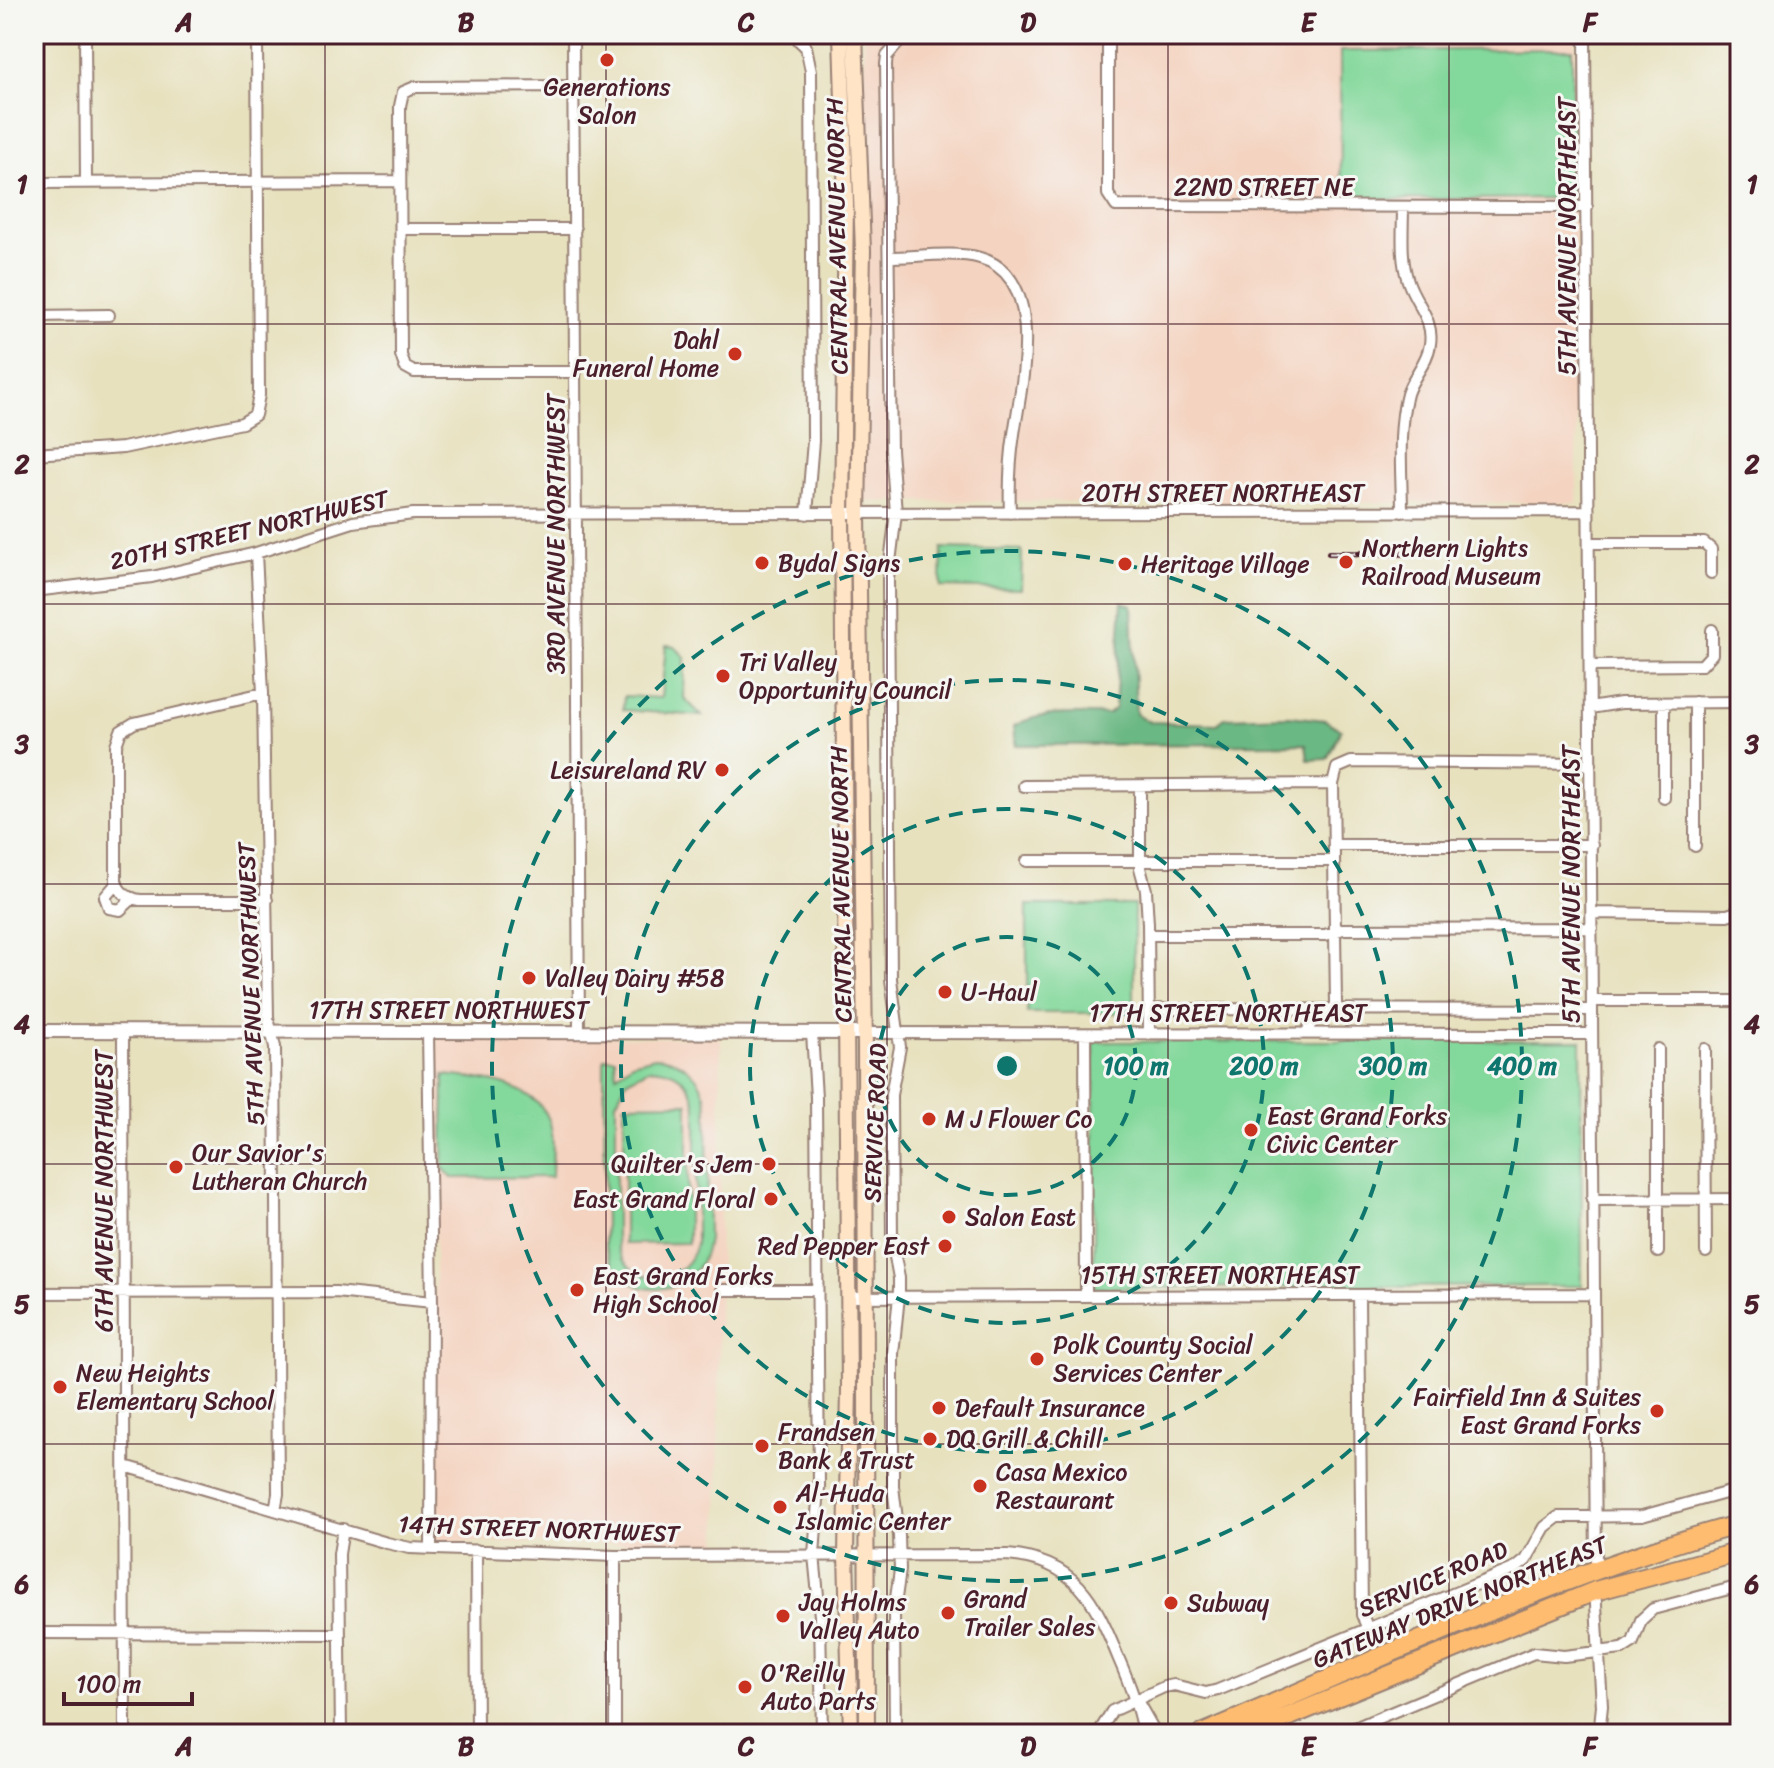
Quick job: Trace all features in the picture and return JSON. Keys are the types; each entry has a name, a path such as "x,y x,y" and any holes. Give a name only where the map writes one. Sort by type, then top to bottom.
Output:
{"highway":[{"name":"GATEWAY DRIVE NORTHEAST","path":"1202,1734 1532,1595 1697,1536 1740,1524"},
{"name":"GATEWAY DRIVE NORTHEAST","path":"1246,1734 1595,1591 1740,1552"}],"main road":[{"name":"CENTRAL AVENUE NORTH","path":"841,34 846,204 842,514 846,1554 851,1734"},
{"name":"CENTRAL AVENUE NORTH","path":"855,34 863,251 858,514 867,1296 867,1734"}],"street":[{"path":"85,34 86,183"},
{"path":"34,454 90,452 137,445 242,423 255,415 259,395 257,34"},
{"name":"3RD AVENUE NORTHWEST","path":"573,34 579,1033"},
{"path":"792,34 806,47 811,71 813,441 807,514"},
{"name":"SERVICE ROAD","path":"895,1734 895,1602 899,1555 893,1486 893,1354 899,1278 892,1241 891,1095 899,1053 899,1033 891,979 888,579 896,513 891,450 886,64 887,56 906,34"},
{"name":"22ND STREET NE","path":"1108,34 1108,194 1116,206 1587,207"},
{"name":"5TH AVENUE NORTHEAST","path":"1585,34 1594,1515 1602,1706 1599,1734"},
{"path":"574,86 415,87 405,90 400,98 401,355 405,367 418,372 576,372"},
{"path":"34,183 400,181"},
{"path":"1402,512 1405,406 1413,379 1427,356 1430,344 1428,319 1408,281 1403,250 1403,207"},
{"path":"401,229 575,229"},
{"path":"889,257 979,258 1001,269 1015,288 1023,318 1026,351 1011,458 1010,513"},
{"path":"34,316 109,315"},
{"name":"20TH STREET NORTHEAST","path":"858,514 1588,511"},
{"name":"20TH STREET NORTHWEST","path":"34,591 152,577 256,553 353,522 413,514 858,514"},
{"path":"1589,543 1704,543 1711,549 1711,573"},
{"name":"5TH AVENUE NORTHWEST","path":"256,553 263,693 268,1018 275,1047 278,1494 275,1510"},
{"path":"1590,666 1702,665 1712,654 1712,630"},
{"path":"263,693 134,723 121,731 116,745 117,883 122,891 133,898 267,900"},
{"path":"1695,702 1695,846"},
{"path":"1590,708 1621,703 1740,702"},
{"path":"1664,703 1664,798"},
{"path":"1335,1008 1333,784 1337,768 1351,762 1591,764"},
{"path":"1024,786 1333,784"},
{"path":"1140,786 1140,861 1146,890 1149,1034"},
{"path":"1335,845 1592,845"},
{"path":"1027,861 1334,861"},
{"path":"117,883 105,897 109,908 120,910 133,898"},
{"path":"1592,913 1727,915 1740,911"},
{"path":"1148,935 1325,935 1343,929 1592,928"},
{"path":"1148,1009 1735,1001"},
{"path":"1307,1032 1316,1017 1335,1008"},
{"name":"17TH STREET NORTHWEST","path":"34,1031 865,1033"},
{"name":"6TH AVENUE NORTHWEST","path":"123,1032 125,1734"},
{"path":"428,1032 432,1302 431,1549"},
{"path":"812,1033 816,1097 819,1487 814,1555 820,1616 822,1734"},
{"name":"17TH STREET NORTHEAST","path":"865,1033 1592,1034"},
{"path":"1085,1034 1086,1294"},
{"path":"1658,1049 1658,1252"},
{"path":"1705,1049 1706,1252"},
{"path":"1592,1200 1740,1199"},
{"path":"722,1290 817,1290"},
{"path":"34,1293 276,1291 352,1293 432,1302"},
{"name":"15TH STREET NORTHEAST","path":"847,1297 1593,1294"},
{"path":"1359,1295 1362,1615 1368,1629"},
{"name":"14TH STREET NORTHWEST","path":"125,1466 398,1546 615,1556 1007,1555 1045,1562 1079,1584 1102,1618 1136,1699"},
{"name":"SERVICE ROAD","path":"1098,1734 1112,1711 1136,1699 1174,1685 1196,1692 1218,1690 1516,1568 1526,1560 1545,1527 1558,1517 1642,1516 1740,1489"},
{"path":"341,1734 338,1634 339,1554 343,1529"},
{"path":"476,1550 477,1734"},
{"path":"615,1556 615,1734"},
{"path":"1340,1734 1534,1653 1564,1656 1618,1650 1631,1644 1641,1620 1653,1609 1740,1586"},
{"path":"34,1633 338,1634"},
{"path":"1136,1699 1143,1734"},
{"path":"1136,1699 1156,1734"}],"shaded area":[{"path":"864,34 1575,34 1577,503 863,501"},
{"name":"East Grand Forks High School","path":"437,1036 721,1038 718,1544 433,1542"}],"green space":[{"path":"1572,49 1573,198 1341,200 1340,51"},
{"path":"942,548 1022,550 1021,589 941,587"},
{"path":"1122,602 1132,605 1136,714 1150,722 1217,724 1225,718 1289,716 1325,720 1341,730 1327,759 1308,760 1306,744 1016,745 1014,726 1025,721 1060,714 1108,714 1115,708"},
{"path":"666,645 674,646 685,657 684,698 702,716 623,710 624,696 661,698"},
{"path":"1027,905 1134,905 1134,1013 1027,1013"},
{"path":"1581,1040 1582,1286 1094,1288 1094,1042"},
{"path":"655,1057 684,1066 698,1080 707,1108 708,1238 702,1259 691,1275 677,1285 660,1289 643,1287 627,1280 613,1266 605,1246 604,1058 615,1058 616,1075 632,1063","holes":["649,1069 682,1078 691,1091 696,1108 696,1244 689,1260 679,1270 666,1276 653,1277 640,1274 628,1266 620,1254 616,1238 616,1102 627,1080"]},
{"path":"444,1075 489,1081 519,1090 532,1098 542,1108 551,1126 552,1177 452,1178 443,1168"},
{"path":"688,1103 688,1243 624,1244 624,1104"}],"railway":[{"path":"1329,553 1432,554"}],"place":[{"name":"Generations Salon","path":"607,60"},
{"name":"Dahl Funeral Home","path":"735,354"},
{"name":"Northern Lights Railroad Museum","path":"1346,562"},
{"name":"Bydal Signs","path":"762,563"},
{"name":"Heritage Village","path":"1125,564"},
{"name":"Tri Valley Opportunity Council","path":"723,676"},
{"name":"Leisureland RV","path":"722,770"},
{"name":"Valley Dairy #58","path":"529,978"},
{"name":"U-Haul","path":"945,992"},
{"name":"M J Flower Co","path":"929,1119"},
{"name":"East Grand Forks Civic Center","path":"1251,1130"},
{"name":"Quilter's Jem","path":"769,1164"},
{"name":"Our Savior's Lutheran Church","path":"176,1167"},
{"name":"East Grand Floral","path":"771,1199"},
{"name":"Salon East","path":"949,1217"},
{"name":"Red Pepper East","path":"945,1246"},
{"name":"East Grand Forks High School","path":"577,1290"},
{"name":"Polk County Social Services Center","path":"1037,1359"},
{"name":"New Heights Elementary School","path":"60,1387"},
{"name":"Default Insurance","path":"939,1408"},
{"name":"Fairfield Inn & Suites East Grand Forks","path":"1657,1411"},
{"name":"DQ Grill & Chill","path":"930,1439"},
{"name":"Frandsen Bank & Trust","path":"762,1446"},
{"name":"Casa Mexico Restaurant","path":"980,1486"},
{"name":"Al-Huda Islamic Center","path":"780,1507"},
{"name":"Subway","path":"1171,1603"},
{"name":"Grand Trailer Sales","path":"948,1613"},
{"name":"Jay Holms Valley Auto","path":"783,1616"},
{"name":"O'Reilly Auto Parts","path":"745,1687"}]}
